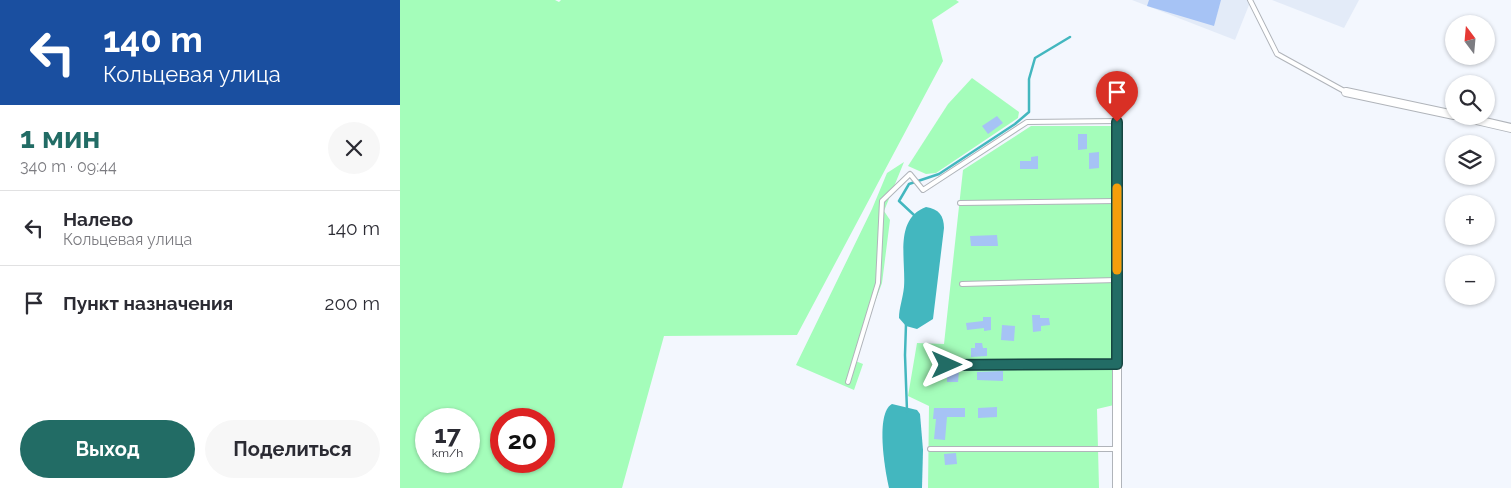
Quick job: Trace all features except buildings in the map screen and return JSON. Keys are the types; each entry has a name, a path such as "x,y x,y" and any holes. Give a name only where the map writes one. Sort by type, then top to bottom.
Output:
{"street":[{"path":"1346,92 1445,113"},
{"path":"1117,122 1117,488"},
{"path":"1495,124 1511,128"}],"lane":[{"path":"1250,0 1277,54 1346,92"},
{"path":"848,382 878,283 882,201 910,174 923,190 1027,122 1117,122"},
{"path":"960,203 1117,200"},
{"path":"962,284 1117,280"},
{"path":"947,365 1117,364"},
{"path":"930,449 1117,449"}],"shaded area":[{"path":"1132,0 1251,0 1235,40"},
{"path":"1272,0 1359,0 1344,28"}],"green space":[{"path":"400,0 555,0 559,2 561,0 956,0 959,2 932,20 943,61 797,335 664,336 622,488 400,488"},
{"path":"972,78 1019,112 1018,118 936,173 926,174 908,166 948,104"},
{"path":"1031,126 1112,126 1114,405 1097,409 1099,488 928,488 929,406 908,396 917,343 944,344 963,170"},
{"path":"904,162 884,211 890,220 882,283 853,360 863,364 854,390 796,365 872,209 887,173"}],"water":[{"path":"926,207 934,209 940,214 944,228 933,319 917,329 906,326 899,318 904,287 903,253 909,221 916,213"},
{"path":"892,404 917,410 920,414 923,450 922,488 889,488 885,469 883,430 887,409"}],"waterway":[{"path":"914,215 899,201 909,184 939,174 1015,124 1029,112 1029,79 1035,58 1070,37"},
{"path":"906,324 907,411"}],"slow traffic":[{"path":"1117,188 1117,270"}],"route":[{"path":"947,365 1117,364 1117,122"}]}
